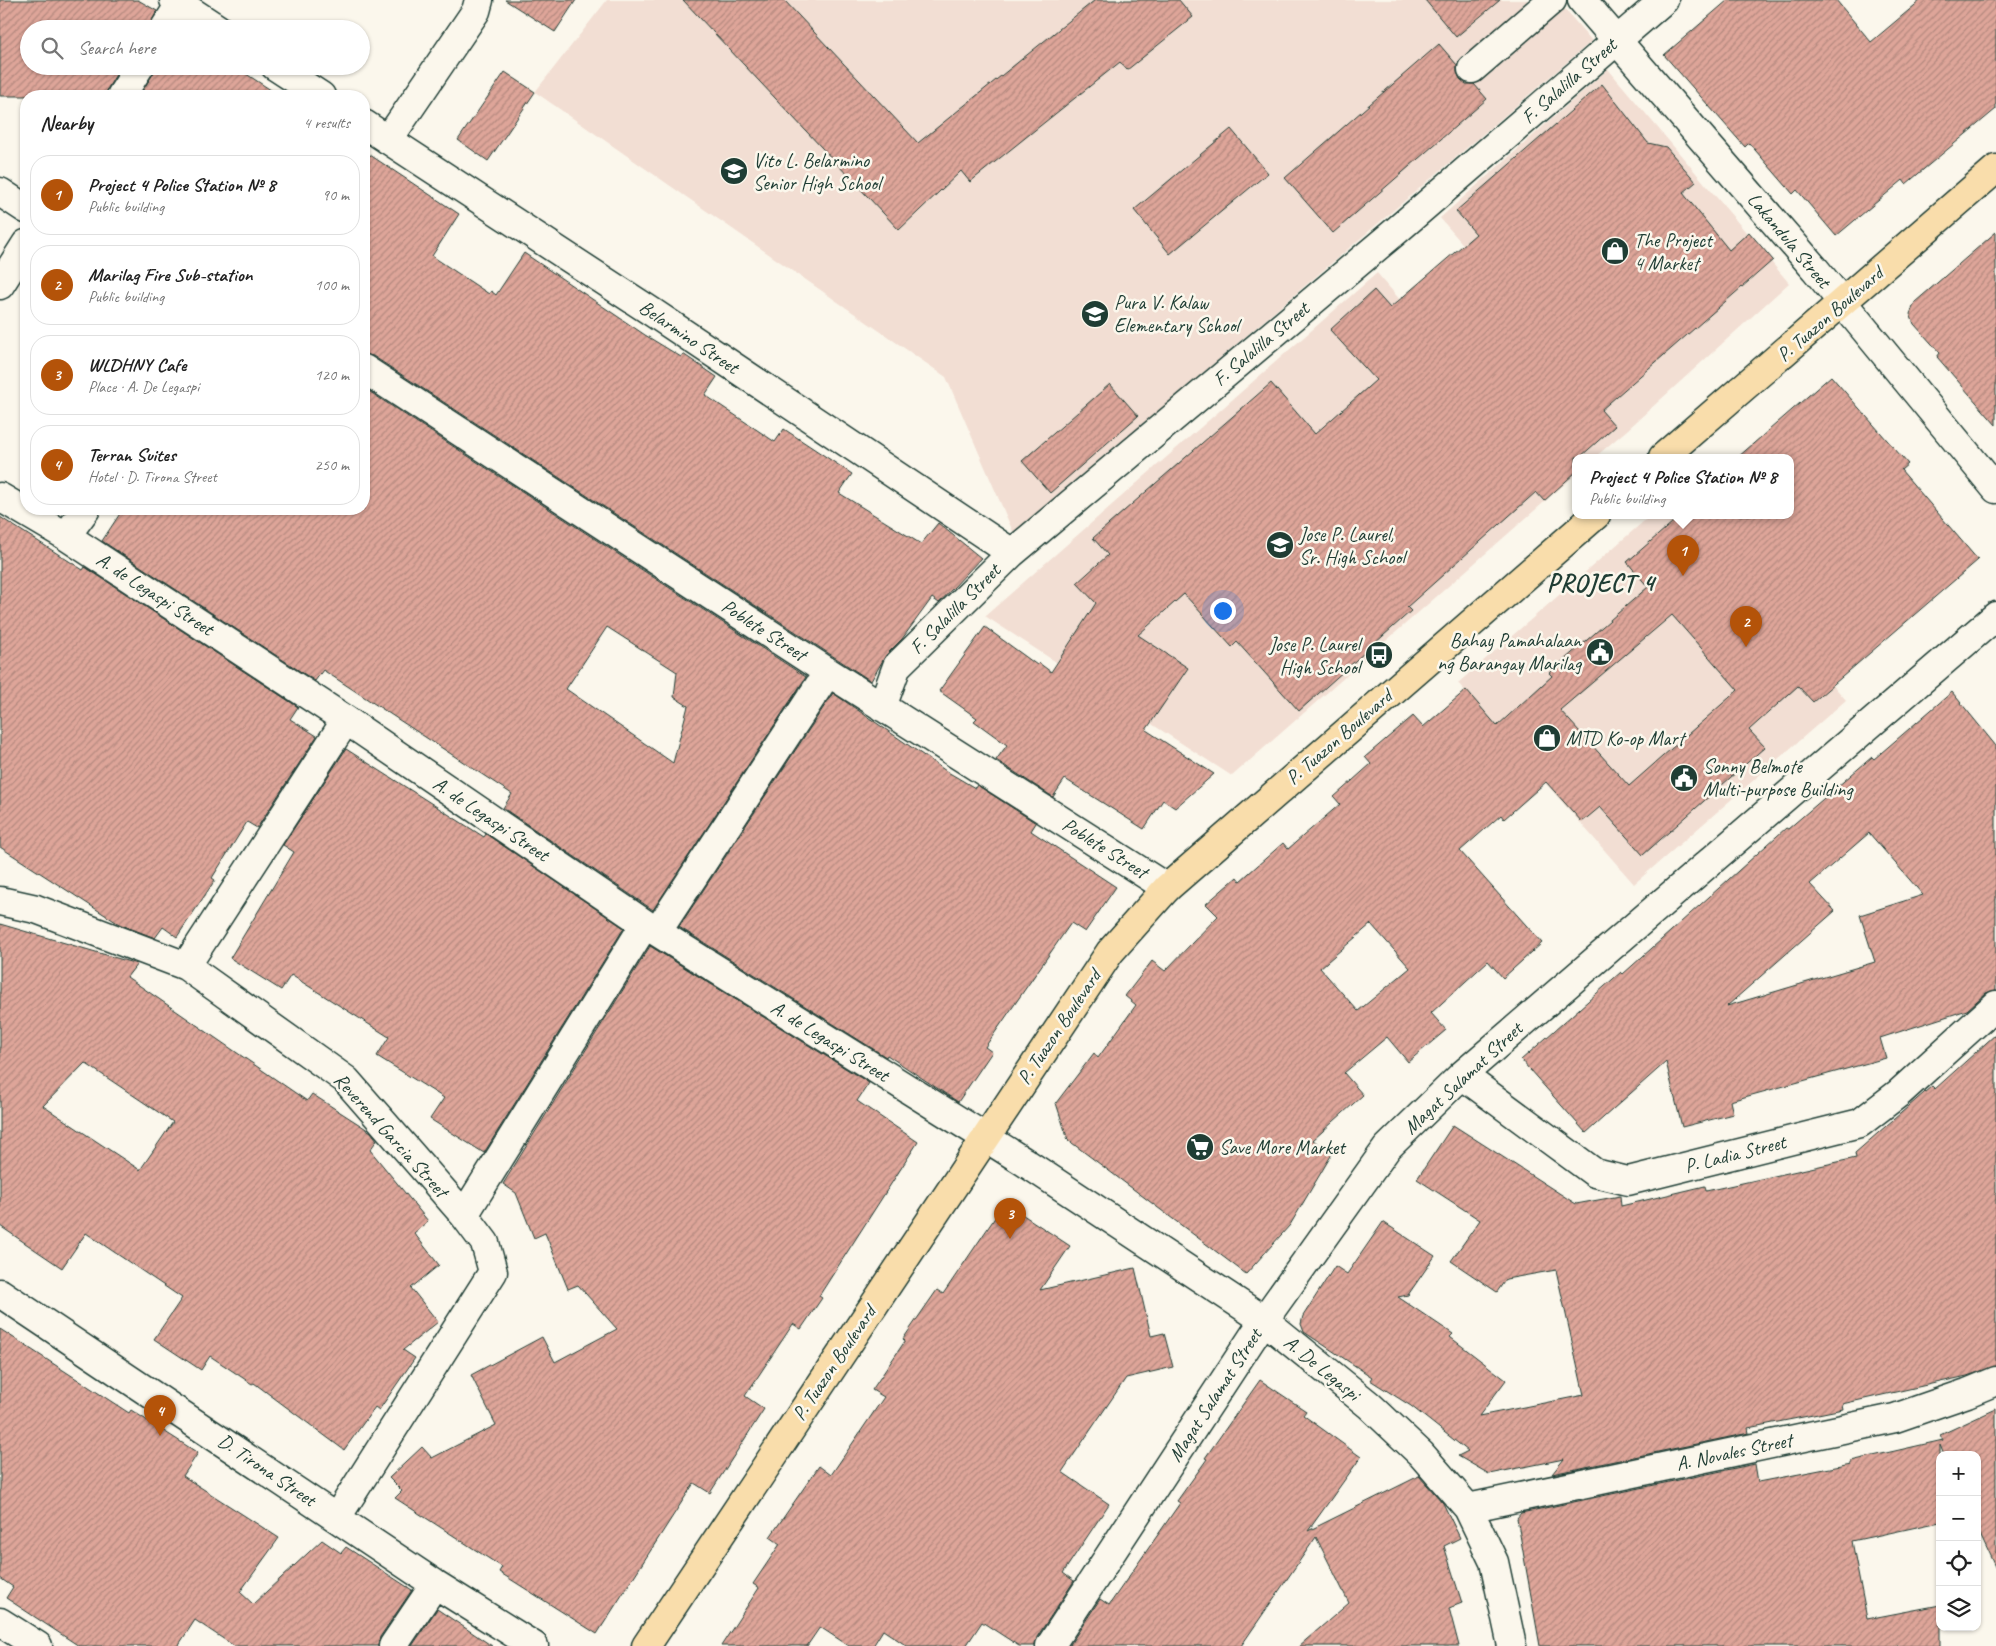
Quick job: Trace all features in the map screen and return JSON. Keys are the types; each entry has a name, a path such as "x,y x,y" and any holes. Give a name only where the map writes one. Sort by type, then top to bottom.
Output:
{"main road":[{"name":"P. Tuazon Boulevard","path":"1666,454 1996,169"},
{"name":"P. Tuazon Boulevard","path":"646,1646 1110,952 1167,888 1591,519"}],"street":[{"path":"388,140 476,10 479,0"},
{"path":"1472,69 1552,0"},
{"name":"Lakandula Street","path":"1582,0 1840,302 1996,489"},
{"name":"F. Salalilla Street","path":"882,707 897,666 1012,553 1370,253 1664,0"},
{"path":"168,20 177,2 204,20"},
{"path":"125,90 134,75"},
{"path":"289,75 312,90"},
{"name":"Belarmino Street","path":"370,128 660,318 1012,553"},
{"path":"0,192 20,205"},
{"path":"0,285 20,253"},
{"name":"Poblete Street","path":"370,373 882,707 1167,888"},
{"name":"A. de Legaspi Street","path":"0,497 20,509"},
{"name":"A. de Legaspi Street","path":"30,515 66,536 346,720 651,928 985,1138"},
{"path":"66,536 82,515"},
{"name":"Magat Salamat Street","path":"1050,1646 1264,1320 1387,1148 1462,1075 1996,616"},
{"path":"464,1215 651,928 828,672"},
{"path":"186,966 346,720"},
{"name":"Reverend Garcia Street","path":"0,901 36,909 186,966 346,1080 464,1215 484,1243 493,1272 337,1517"},
{"name":"P. Ladia Street","path":"1462,1075 1595,1173 1628,1181 1860,1123 1900,1093 1996,1005"},
{"name":"A. De Legaspi","path":"985,1138 1264,1320 1369,1405 1422,1454 1468,1508 1494,1562 1512,1646"},
{"name":"D. Tirona Street","path":"0,1293 435,1584 534,1646"},
{"name":"A. Novales Street","path":"1468,1508 1895,1418 1996,1381"},
{"path":"393,1646 435,1584"},
{"path":"0,1622 38,1646"}],"shaded area":[{"name":"Pura V. Kalaw Elementary School","path":"607,0 1557,0 1592,41 1014,534 946,377 535,92"},
{"name":"Jose P. Laurel, Sr. High School","path":"1608,69 1789,283 1599,454 1572,454 1572,478 1232,776 985,616 1377,273 1473,385 1537,329 1440,218"},
{"path":"1646,519 1688,519 1846,700 1634,884 1458,683"}],"building":[{"path":"0,0 138,0 157,11 152,20 20,20 20,75 116,75 108,90 20,90 20,96 0,96"},
{"path":"505,0 576,0 555,32"},
{"path":"683,0 784,0 918,143 1095,0 1179,0 1193,17 1127,70 1120,62 970,182 961,171 899,230"},
{"path":"1425,0 1500,0 1456,37"},
{"path":"1728,0 1836,0 1871,42 1921,0 1996,0 1996,109 1906,184 1903,180 1836,236 1797,190 1793,194 1749,143 1745,147 1664,55"},
{"path":"1439,44 1457,65 1460,79 1466,84 1474,84 1487,99 1333,233 1285,178"},
{"path":"505,72 535,92 488,161 458,140"},
{"path":"152,75 248,75 271,90 143,90"},
{"path":"1602,84 1648,143 1666,147 1696,182 1683,193 1729,250 1749,232 1773,260 1601,410 1615,426 1583,454 1572,454 1572,476 1544,501 1536,492 1407,607 1411,611 1299,711 1237,642 1232,647 1184,594 1138,635 1188,668 1146,730 1214,774 1175,808 1163,800 1144,829 1065,779 1053,797 996,760 1007,745 974,721 977,718 939,691 985,627 1037,665 1039,663 1051,672 1096,603 1077,583 1108,555 1093,538 1271,383 1315,434 1376,380 1330,330 1374,290 1390,308 1476,234 1456,211"},
{"path":"1231,129 1268,173 1170,254 1134,210"},
{"path":"370,155 459,214 432,256 489,294 491,291 496,295 524,253 645,335 681,357 683,354 717,377 705,395 775,442 784,429 852,474 839,493 921,544 938,523 981,558 939,603 932,598 902,639 886,655 871,681 370,355"},
{"path":"1996,232 1996,425 1937,357 1940,353 1914,324 1910,314 1915,302"},
{"path":"1831,376 1908,464 1901,470 1978,560 1813,702 1798,686 1749,730 1765,747 1643,855 1600,807 1582,822 1546,782 1504,819 1501,815 1460,851 1542,943 1503,978 1488,961 1431,1013 1446,1030 1408,1062 1387,1037 1344,1073 1363,1095 1313,1140 1332,1154 1290,1225 1246,1274 1068,1140 1056,1103 1094,1053 1098,1058 1136,1005 1125,996 1152,961 1165,971 1218,916 1206,904 1237,877 1240,881 1283,843 1288,849 1340,804 1334,797 1371,764 1365,757 1413,716 1423,727 1466,690 1497,726 1552,676 1549,673 1648,587 1627,562 1676,519 1794,519 1794,454 1741,454","holes":["1672,615 1738,690 1629,786 1560,710","1371,924 1410,968 1358,1011 1320,968"]},
{"path":"1110,384 1138,416 1050,493 1022,461"},
{"path":"370,392 806,677 653,910 503,808 512,794 323,670 315,681 102,541 119,515 370,515","holes":["607,627 677,672 674,697 688,706 673,763 566,689"]},
{"path":"0,517 83,570 85,567 298,707 290,719 317,736 257,828 247,822 212,878 215,880 177,937 163,927 155,938 119,924 0,847"},
{"path":"1952,692 1996,746 1996,990 1986,993 1967,1010 1880,1038 1886,1058 1730,1101 1733,1114 1682,1127 1666,1062 1586,1133 1521,1060 1621,972 1623,974 1786,828 1788,829 1872,757 1874,759","holes":["1869,833 1923,895 1860,915 1875,962 1727,1006 1835,911 1810,884"]},
{"path":"833,693 946,771 975,788 977,785 1036,823 1031,831 1116,887 1085,932 1071,923 985,1047 992,1052 958,1102 887,1055 886,1057 679,927"},
{"path":"346,749 484,837 486,834 624,928 484,1153 430,1119 444,1098 377,1056 389,1037 291,975 281,990 230,958 294,852 283,845"},
{"path":"0,924 137,964 127,977 307,1101 312,1094 371,1132 377,1140 370,1150 428,1221 414,1233 439,1265 411,1288 438,1322 403,1350 415,1358 379,1410 375,1407 344,1450 254,1383 252,1384 210,1356 201,1370 154,1339 182,1298 86,1233 62,1268 0,1226","holes":["85,1063 173,1122 140,1170 43,1106"]},
{"path":"650,946 869,1083 857,1101 918,1142 819,1296 822,1298 801,1329 793,1324 745,1396 764,1409 710,1493 694,1483 597,1634 499,1572 502,1567 395,1498 402,1491 389,1478 422,1447 432,1458 496,1425 471,1375 542,1337 555,1362 617,1329 578,1285 568,1289 545,1233 534,1238 516,1193 503,1184"},
{"path":"1996,1034 1996,1366 1967,1376 1842,1404 1843,1409 1748,1428 1749,1433 1552,1474 1564,1459 1489,1474 1458,1456 1468,1451 1411,1406 1370,1380 1372,1377 1304,1332 1301,1324 1303,1316 1335,1266 1347,1274 1383,1222 1435,1256 1408,1295 1398,1297 1453,1334 1450,1337 1506,1380 1479,1416 1584,1395 1556,1270 1506,1279 1497,1292 1451,1261 1480,1220 1417,1179 1453,1125 1576,1204 1620,1196 1621,1206 1705,1186 1706,1191 1856,1158 1855,1153 1932,1086 1935,1089"},
{"path":"1005,1203 1070,1246 1040,1290 1135,1268 1151,1336 1164,1333 1173,1367 1126,1378 1062,1472 1109,1504 1063,1573 1074,1581 1037,1637 1035,1646 1019,1646 982,1622 966,1646 907,1646 883,1630 873,1646 849,1646 820,1627 807,1646 721,1646 759,1588 753,1584 780,1544 770,1537 819,1466 831,1475 884,1397 872,1390 905,1341 903,1339 937,1290 943,1294"},
{"path":"0,1329 129,1413 131,1410 198,1453 183,1476 279,1538 240,1592 253,1604 322,1540 341,1553 346,1547 412,1590 380,1637 378,1646 234,1646 195,1620 178,1646 79,1646 6,1598 13,1587 0,1578"},
{"path":"1260,1380 1306,1411 1303,1415 1361,1457 1308,1531 1419,1476 1443,1503 1460,1538 1444,1546 1462,1603 1449,1608 1459,1646 1299,1646 1349,1603 1316,1537 1241,1646 1069,1646 1100,1599 1109,1605 1180,1503 1177,1501 1207,1459 1205,1458"},
{"path":"1996,1409 1996,1569 1981,1537 1981,1451 1942,1451 1940,1445 1940,1451 1936,1451 1936,1523 1852,1541 1867,1619 1936,1606 1936,1631 1940,1631 1940,1646 1540,1646 1517,1518 1521,1513 1755,1464 1758,1482 1851,1464 1851,1461 1943,1440 1940,1435"},
{"path":"437,1609 492,1646 412,1646"}],"place":[{"name":"Vito L. Belarmino Senior High School","path":"734,171"},
{"name":"The Project 4 Market","path":"1615,251"},
{"name":"Pura V. Kalaw Elementary School","path":"1095,314"},
{"name":"Jose P. Laurel, Sr. High School","path":"1280,545"},
{"name":"Project 4 Police Station № 8","path":"1683,576"},
{"name":"Marilag Fire Sub-station","path":"1746,647"},
{"name":"Bahay Pamahalaan ng Barangay Marilag","path":"1600,652"},
{"name":"Jose P. Laurel High School","path":"1379,655"},
{"name":"MTD Ko-op Mart","path":"1547,738"},
{"name":"Sonny Belmote Multi-purpose Building","path":"1684,778"},
{"name":"Save More Market","path":"1200,1147"},
{"name":"WLDHNY Cafe","path":"1010,1239"},
{"name":"Terran Suites","path":"160,1436"}],"district":[{"name":"PROJECT 4","path":"1601,583"}]}
